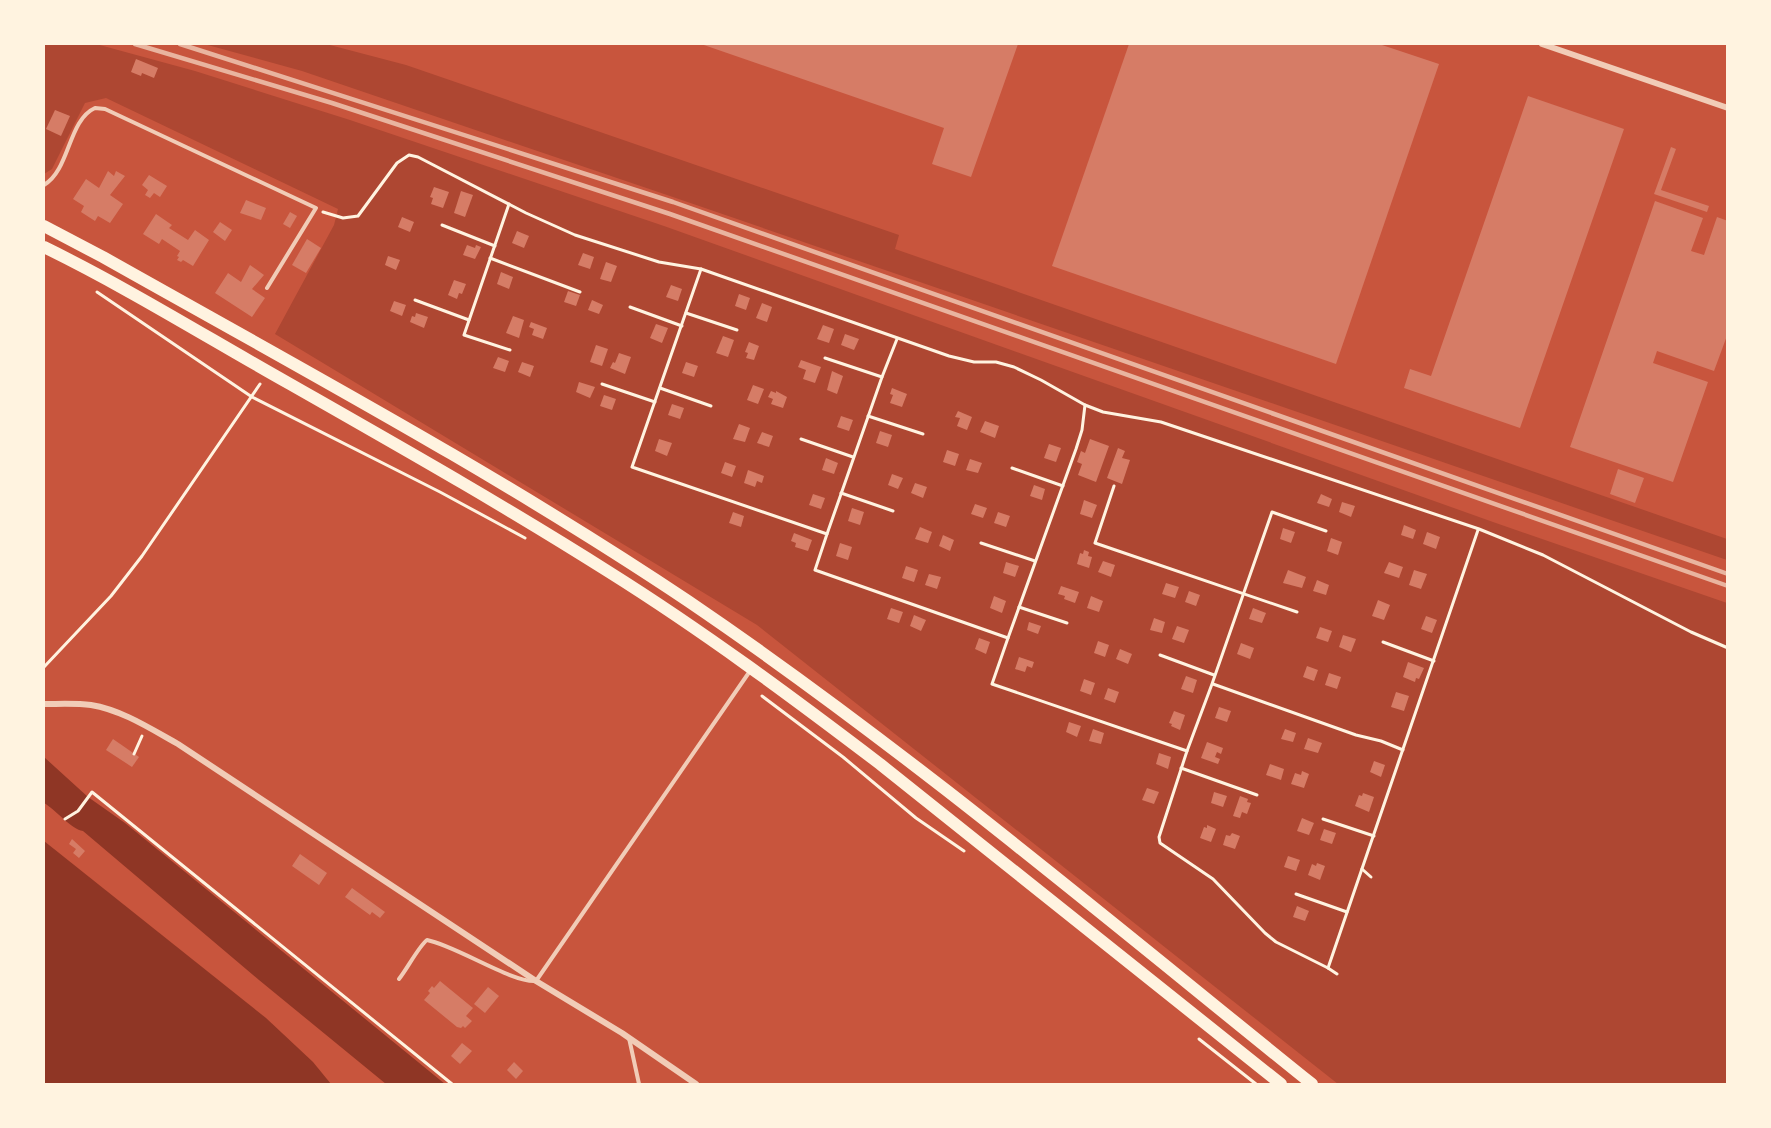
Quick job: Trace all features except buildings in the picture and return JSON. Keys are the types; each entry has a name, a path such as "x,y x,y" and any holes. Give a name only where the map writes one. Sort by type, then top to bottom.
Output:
{"main road":[{"path":"44,226 114,262 466,462 613,552 690,603 882,741 1312,1084"},
{"path":"44,247 535,525 621,579 814,714 987,848 1281,1084"}],"street":[{"path":"1542,44 1728,108"},
{"path":"44,704 102,707 147,727 220,771 536,981 628,1037 696,1084"}],"lane":[{"path":"44,185 52,179 58,169 84,116 95,108 105,109 316,208 267,288"},
{"path":"399,979 427,940 441,943 511,975 536,981 751,670"},
{"path":"628,1037 639,1084"}],"path":[{"path":"316,208 343,218 358,216 397,163 409,155 428,162 575,235 659,262 701,269 950,356 974,362 996,362 1014,367 1085,405 1103,412 1161,422 1479,529 1543,555 1691,632 1728,648"},
{"path":"509,204 464,334 510,350"},
{"path":"442,225 495,246"},
{"path":"490,258 580,292"},
{"path":"701,269 632,467 827,534"},
{"path":"93,289 252,397 440,492 531,542"},
{"path":"415,300 468,320"},
{"path":"630,308 682,326"},
{"path":"686,313 737,330"},
{"path":"897,339 815,570 1008,638"},
{"path":"825,358 882,377"},
{"path":"44,667 111,596 268,372"},
{"path":"603,384 655,402"},
{"path":"660,388 711,406"},
{"path":"1085,405 1082,430 992,684 1187,751"},
{"path":"868,416 922,434"},
{"path":"801,439 854,457"},
{"path":"1012,468 1063,486"},
{"path":"1114,486 1095,543 1297,612"},
{"path":"842,493 893,511"},
{"path":"1326,531 1272,512 1181,768 1159,837 1160,843 1213,879 1270,938 1337,974"},
{"path":"1328,968 1479,529"},
{"path":"981,543 1035,561"},
{"path":"1019,607 1067,622"},
{"path":"1383,642 1434,661"},
{"path":"1160,655 1215,676"},
{"path":"743,681 843,757 916,818 972,857"},
{"path":"1212,684 1403,750"},
{"path":"134,753 147,727"},
{"path":"1181,768 1257,795"},
{"path":"65,819 78,811 93,792 452,1084"},
{"path":"1323,819 1374,836"},
{"path":"1362,869 1371,877"},
{"path":"1296,894 1347,912"},
{"path":"1192,1033 1256,1084"}],"shaded area":[{"path":"44,44 96,44 195,71 350,120 664,226 1493,522 1727,603 1727,1084 1338,1084 757,625 275,334 334,225 338,209 106,98 85,103 52,169 44,174"},
{"path":"204,44 326,44 406,65 899,235 895,249 1727,539 1727,560 302,71"},
{"path":"44,757 88,797 125,823 445,1084 386,1084 83,831 74,827 44,803"},
{"path":"44,841 266,1018 313,1062 331,1084 44,1084"}],"railway":[{"path":"135,44 332,103 670,214 1728,586"},
{"path":"180,44 673,202 1728,574"}]}
